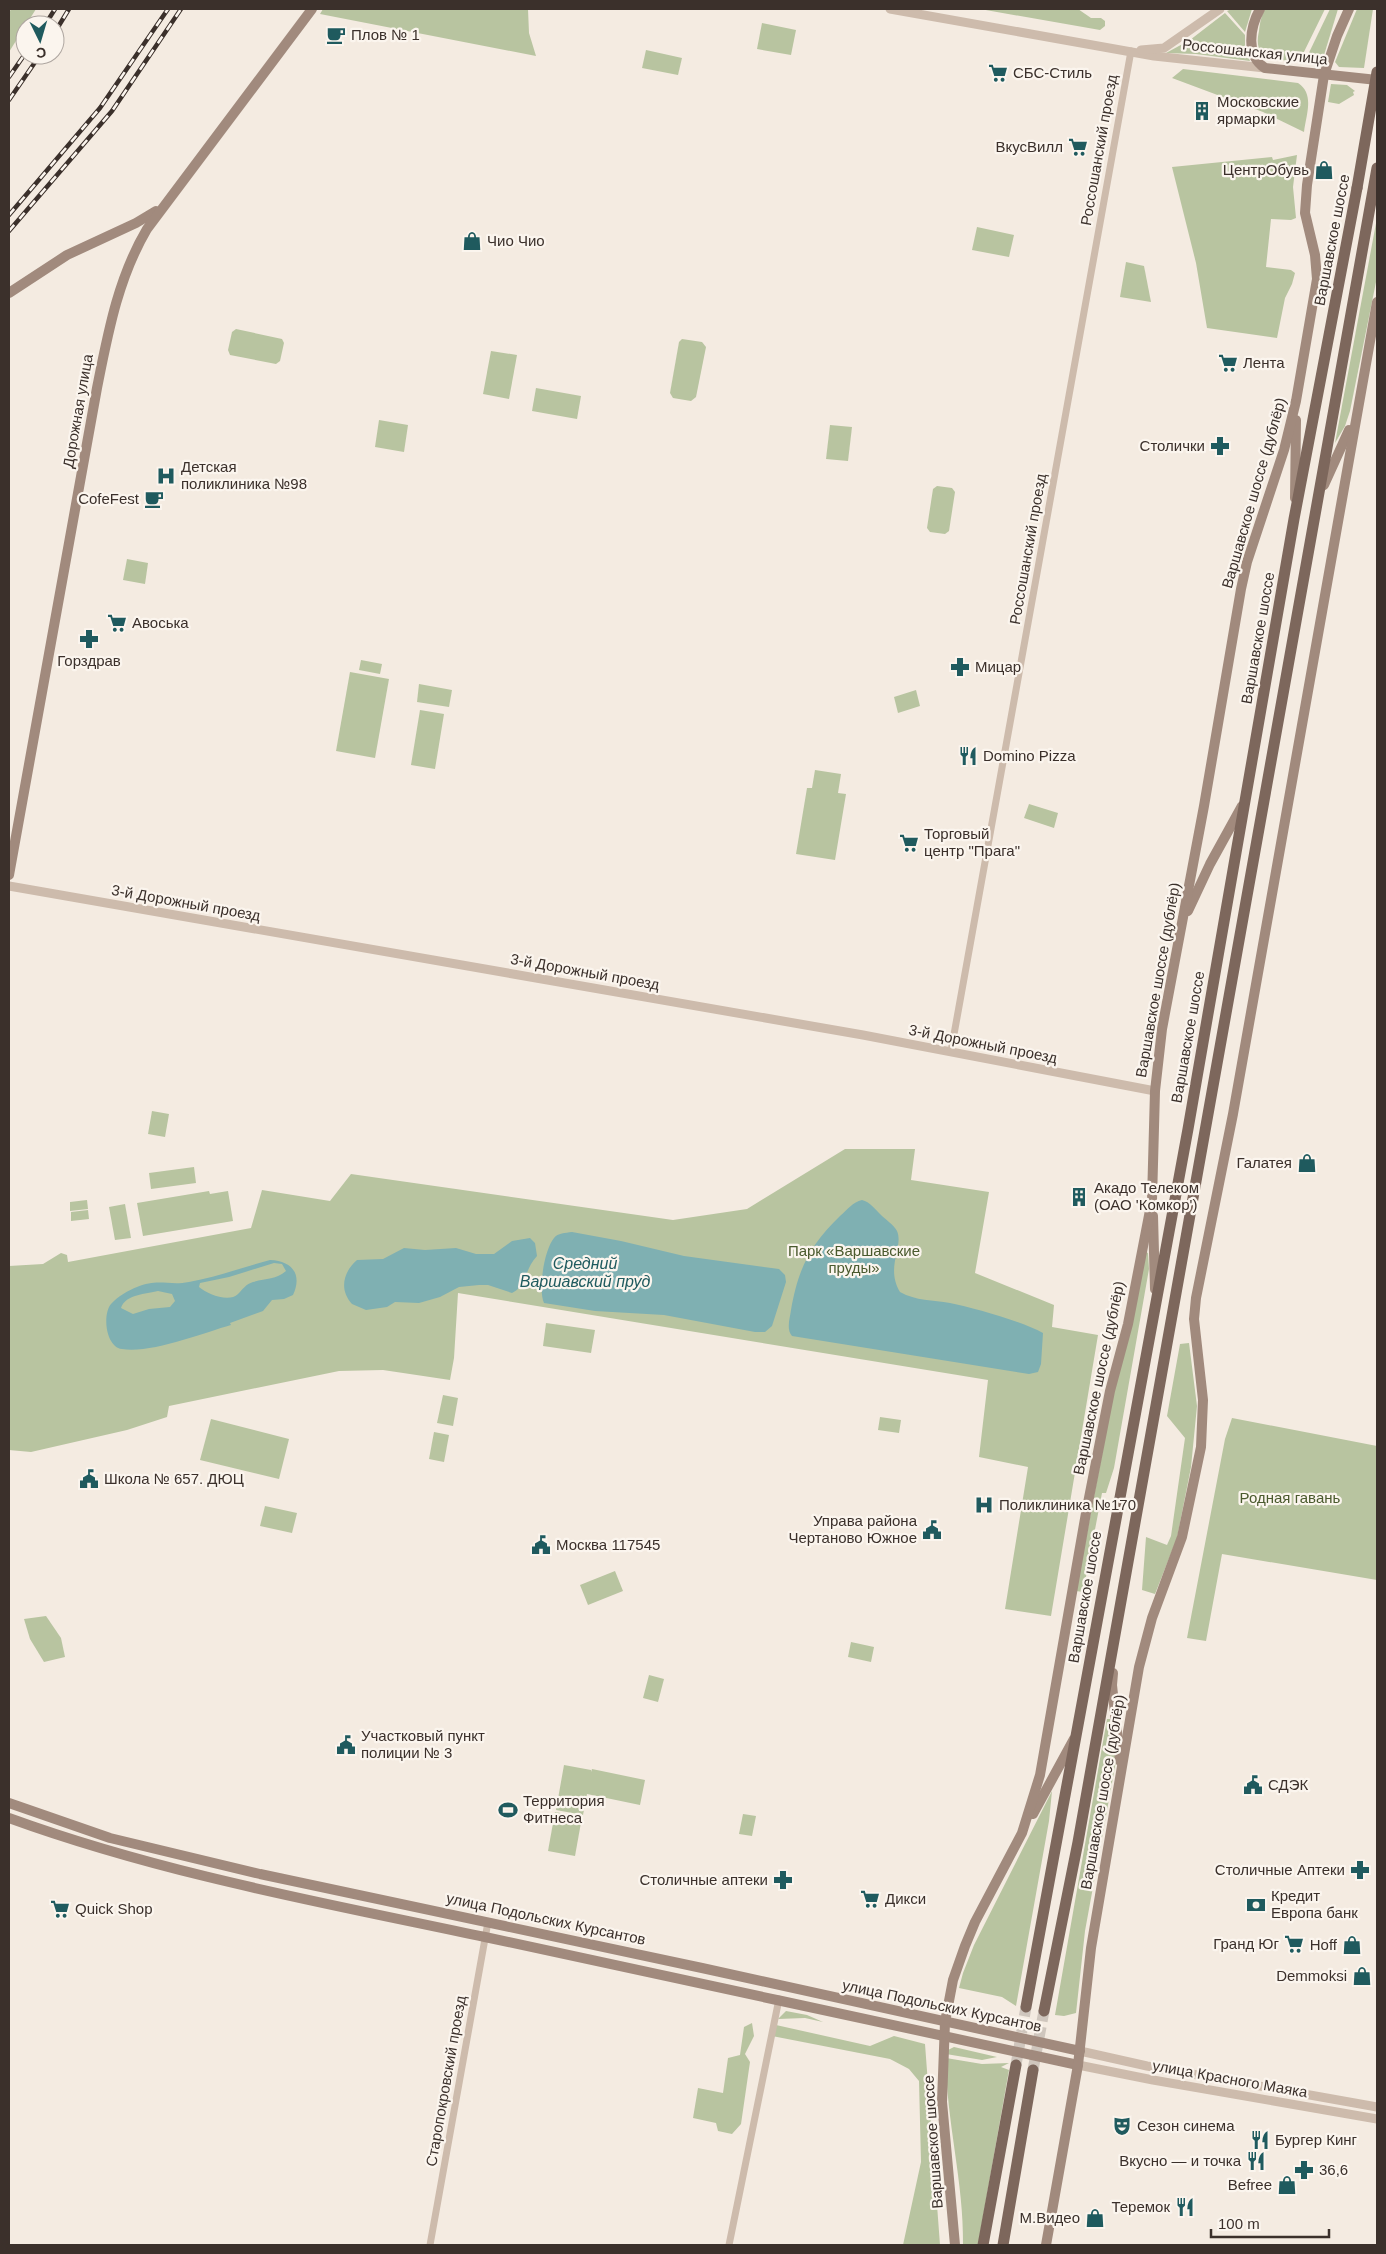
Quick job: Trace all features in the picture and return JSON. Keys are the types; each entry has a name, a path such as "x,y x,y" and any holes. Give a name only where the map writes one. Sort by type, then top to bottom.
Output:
{"main road":[{"name":"Дорожная улица","path":"9,875 110,323 121,286 136,246 147,229 312,9"},
{"path":"1260,9 1256,17 1251,42 1256,60 1265,68"},
{"name":"Варшавское шоссе (дублёр)","path":"943,2037 944,2022 953,1980 965,1946 975,1922 1022,1833 1040,1775 1086,1513 1111,1389 1128,1324 1152,1200 1155,1091 1162,1029 1241,589 1247,562 1284,450 1296,402 1316,288 1316,255 1306,220 1305,205 1324,75 1337,36 1349,9"},
{"name":"Россошанская улица","path":"1265,68 1377,80"},
{"name":"Варшавское шоссе","path":"1026,2007 1074,1738 1188,1129 1294,519 1357,188 1377,72"},
{"name":"Варшавское шоссе","path":"1044,2011 1078,1842 1377,168"},
{"path":"9,293 61,258 150,216 165,204"},
{"path":"119,231 135,227 147,229"},
{"path":"119,231 129,232 135,237 136,246"},
{"name":"Варшавское шоссе (дублёр)","path":"1080,2051 1091,1948 1121,1782 1139,1667 1152,1618 1182,1537 1201,1447 1203,1400 1194,1319 1196,1298 1233,1114 1377,302"},
{"path":"1294,519 1296,402"},
{"path":"1320,493 1358,408"},
{"path":"1182,925 1210,864 1244,802"},
{"path":"1152,1200 1156,1294"},
{"path":"1116,1622 1112,1685 1120,1748 1121,1782"},
{"path":"1022,1833 1074,1738"},
{"name":"улица Подольских Курсантов","path":"9,1803 110,1838 260,1874 1080,2051"},
{"name":"улица Подольских Курсантов","path":"9,1818 148,1862 299,1898 780,1999 943,2037 1078,2065"},
{"name":"Варшавское шоссе","path":"943,2037 942,2102 955,2245"},
{"path":"1046,2245 1080,2051"},
{"path":"983,2245 1016,2065"},
{"path":"1003,2245 1033,2070"}],"street":[{"name":"Россошанская улица","path":"890,9 1154,56 1265,68"},
{"name":"Россошанская улица","path":"1130,51 1164,48 1220,9"},
{"name":"Россошанский проезд","path":"951,1051 1130,51"},
{"name":"3-й Дорожный проезд","path":"9,886 951,1051 1155,1091"},
{"name":"Старопокровский проезд","path":"430,2245 488,1922"},
{"path":"716,1986 722,1985 725,1980 724,1975 720,1972"},
{"path":"755,1994 750,1992 749,1986 752,1981 758,1980"},
{"path":"729,2245 780,1999"},
{"name":"улица Красного Маяка","path":"1080,2051 1147,2066 1377,2106"},
{"name":"улица Красного Маяка","path":"1078,2065 1377,2119"}],"green space":[{"path":"11,9 36,9 32,15 15,15 15,42 9,52 9,13"},
{"path":"323,9 528,9 529,33 536,56 320,14"},
{"path":"980,9 1078,9 1091,18 1101,18 1105,21 1105,26 1100,30"},
{"path":"1232,9 1252,9 1245,32 1227,11"},
{"path":"1265,9 1325,9 1299,62 1274,59 1263,54 1259,49 1260,25"},
{"path":"1330,9 1338,9 1321,65 1304,63"},
{"path":"1357,9 1373,9 1364,68 1339,67 1335,62"},
{"path":"1225,13 1245,35 1245,49 1250,61 1196,54 1166,53 1190,40"},
{"path":"762,23 796,30 791,55 757,49"},
{"path":"646,50 682,58 678,75 642,68"},
{"path":"1183,69 1298,83 1303,88 1308,99 1304,132 1263,112 1172,78"},
{"path":"1331,84 1347,85 1355,91 1353,92 1354,95 1339,104 1328,102"},
{"path":"1297,155 1293,187 1296,218 1291,220 1271,219 1266,267 1291,270 1295,273 1285,298 1277,338 1207,328 1196,263 1172,167 1272,157 1273,160"},
{"path":"1377,218 1377,277 1350,411 1345,426 1335,443"},
{"path":"977,227 1014,235 1009,257 972,250"},
{"path":"1126,262 1144,266 1151,302 1120,297"},
{"path":"236,329 282,339 284,343 280,361 276,364 230,355 228,350 232,332"},
{"path":"682,339 702,342 706,347 696,397 691,401 673,398 670,393 679,342"},
{"path":"491,351 517,355 509,399 483,394"},
{"path":"536,388 581,396 577,419 532,411"},
{"path":"379,420 408,425 404,452 375,447"},
{"path":"830,425 852,427 848,461 826,459"},
{"path":"937,486 952,488 955,492 949,531 945,534 930,532 927,528 933,489"},
{"path":"127,559 148,563 145,584 123,580"},
{"path":"361,660 382,664 380,674 359,670"},
{"path":"350,672 389,679 375,758 336,751"},
{"path":"419,684 452,690 449,707 417,702"},
{"path":"916,690 920,706 898,713 894,697"},
{"path":"420,710 444,714 435,769 411,765"},
{"path":"815,770 841,774 838,793 846,794 835,860 796,854 807,788 812,788"},
{"path":"1029,804 1058,813 1054,828 1024,818"},
{"path":"152,1111 169,1114 165,1137 148,1134"},
{"name":"Парк «Варшавские пруды»","path":"845,1149 915,1149 911,1180 989,1192 975,1273 1054,1305 1052,1327 1098,1335 1051,1616 1005,1609 1028,1467 979,1457 988,1380 458,1293 454,1358 450,1380 383,1370 339,1371 169,1406 167,1417 127,1430 31,1452 9,1450 9,1266 43,1264 61,1253 67,1255 68,1262 251,1228 262,1190 330,1201 351,1174 673,1220 747,1209"},
{"path":"194,1167 196,1183 151,1189 149,1173"},
{"path":"209,1191 210,1194 228,1191 233,1221 143,1236 137,1203"},
{"path":"87,1200 88,1209 70,1211 70,1202"},
{"path":"125,1204 131,1238 115,1240 109,1207"},
{"path":"88,1210 89,1219 71,1221 71,1212"},
{"path":"1146,1252 1148,1253 1149,1269 1114,1468 1106,1493 1102,1493 1083,1592 1076,1591 1114,1391"},
{"path":"546,1323 595,1330 591,1353 543,1346"},
{"path":"1189,1343 1197,1406 1191,1467 1177,1538 1155,1594 1142,1590 1146,1537 1167,1545 1171,1536 1185,1438 1167,1416 1180,1344"},
{"path":"443,1395 458,1398 453,1426 437,1423"},
{"path":"880,1417 901,1420 899,1433 878,1430"},
{"name":"Родная гавань","path":"1232,1418 1377,1446 1377,1580 1222,1554 1206,1641 1187,1638 1225,1439"},
{"path":"211,1419 289,1439 279,1479 200,1460"},
{"path":"434,1432 449,1435 444,1462 429,1459"},
{"path":"265,1506 297,1513 292,1533 260,1526"},
{"path":"615,1571 623,1591 588,1605 580,1585"},
{"path":"46,1616 61,1638 65,1657 44,1662 30,1639 24,1619"},
{"path":"851,1642 874,1647 871,1662 848,1657"},
{"path":"649,1675 664,1679 658,1702 643,1698"},
{"path":"1107,1719 1110,1719 1115,1740 1116,1761 1085,1931 1076,2013 1064,2016 1055,2015"},
{"path":"564,1765 591,1770 591,1772 592,1769 645,1780 640,1805 587,1794 583,1815 556,1810"},
{"path":"1052,1791 1049,1821 1016,2006 1002,1997 959,1988 974,1945"},
{"path":"555,1812 582,1817 575,1856 548,1851"},
{"path":"743,1814 756,1816 752,1836 739,1834"},
{"path":"786,2011 807,2015 823,2022 805,2018 778,2019"},
{"path":"752,2023 754,2036 745,2054 750,2062 741,2124 732,2134 718,2131 716,2123 693,2118 698,2088 723,2093 728,2058 740,2055 744,2027"},
{"path":"776,2025 870,2046 894,2036 925,2044 940,2245 903,2245 921,2162 919,2081 909,2069 890,2059 772,2036"},
{"path":"954,2047 997,2057 982,2060 946,2054 948,2050"},
{"path":"946,2058 982,2064 1009,2063 1001,2067 1009,2070 978,2245 963,2245 961,2198 949,2105"}],"water":[{"path":"862,1200 872,1206 897,1231 899,1237 894,1274 900,1292 918,1299 950,1303 984,1312 1023,1324 1043,1333 1041,1364 1038,1372 1029,1374 792,1336 789,1320 797,1282 807,1258 830,1227 850,1206"},
{"name":"Средний Варшавский пруд","path":"572,1232 684,1256 779,1269 785,1275 786,1282 772,1326 765,1332 755,1332 664,1315 595,1311 544,1303 542,1280 547,1251 556,1236"},
{"path":"530,1238 535,1243 537,1256 521,1286 512,1293 488,1285 459,1287 440,1297 419,1303 395,1302 387,1307 366,1310 352,1304 345,1293 344,1281 348,1270 357,1260 383,1259 404,1248 425,1250 456,1248 476,1254 494,1254 512,1241"},
{"path":"270,1260 289,1266 296,1275 297,1280 293,1295 284,1299 272,1300 263,1311 230,1323 231,1325 161,1346 134,1350 122,1349 112,1343 106,1323 108,1309 116,1299 130,1290 144,1284 182,1283 199,1280","holes":["274,1263 282,1264 286,1271 275,1277 246,1285 234,1297 224,1298 199,1287 200,1283 229,1277","158,1291 172,1294 175,1301 170,1307 149,1309 133,1314 121,1308 132,1297"]}],"tunnel":[{"path":"1016,2065 1026,2007"},
{"path":"1033,2070 1044,2011"}],"railway":[{"path":"51,15 55,9"},
{"path":"65,16 69,9"},
{"path":"9,215 100,108 168,9"},
{"path":"9,231 112,111 181,9"},
{"path":"9,77 17,65"},
{"path":"9,100 33,65"}],"place":[{"name":"Плов № 1","path":"336,35"},
{"name":"СБС-Стиль","path":"998,73"},
{"name":"Московские ярмарки","path":"1202,111"},
{"name":"ВкусВилл","path":"1078,147"},
{"name":"ЦентрОбувь","path":"1324,170"},
{"name":"Чио Чио","path":"472,241"},
{"name":"Лента","path":"1228,363"},
{"name":"Столички","path":"1220,446"},
{"name":"Детская поликлиника №98","path":"166,476"},
{"name":"CofeFest","path":"154,499"},
{"name":"Авоська","path":"117,623"},
{"name":"Горздрав","path":"89,639"},
{"name":"Мицар","path":"960,667"},
{"name":"Domino Pizza","path":"968,756"},
{"name":"Торговый центр \"Прага\"","path":"909,843"},
{"name":"Галатея","path":"1307,1163"},
{"name":"Акадо Телеком (ОАО 'Комкор')","path":"1079,1197"},
{"name":"Школа № 657. ДЮЦ","path":"89,1479"},
{"name":"Поликлиника №170","path":"984,1505"},
{"name":"Управа района Чертаново Южное","path":"932,1530"},
{"name":"Москва 117545","path":"541,1545"},
{"name":"Участковый пункт полиции № 3","path":"346,1745"},
{"name":"СДЭК","path":"1253,1785"},
{"name":"Территория Фитнеса","path":"508,1810"},
{"name":"Столичные Аптеки","path":"1360,1870"},
{"name":"Столичные аптеки","path":"783,1880"},
{"name":"Дикси","path":"870,1899"},
{"name":"Кредит Европа банк","path":"1256,1905"},
{"name":"Quick Shop","path":"60,1909"},
{"name":"Гранд Юг","path":"1294,1944"},
{"name":"Hoff","path":"1352,1945"},
{"name":"Demmoksi","path":"1362,1976"},
{"name":"Сезон синема","path":"1122,2126"},
{"name":"Бургер Кинг","path":"1260,2140"},
{"name":"Вкусно — и точка","path":"1256,2161"},
{"name":"36,6","path":"1304,2170"},
{"name":"Befree","path":"1287,2185"},
{"name":"Теремок","path":"1185,2207"},
{"name":"М.Видео","path":"1095,2218"}]}
